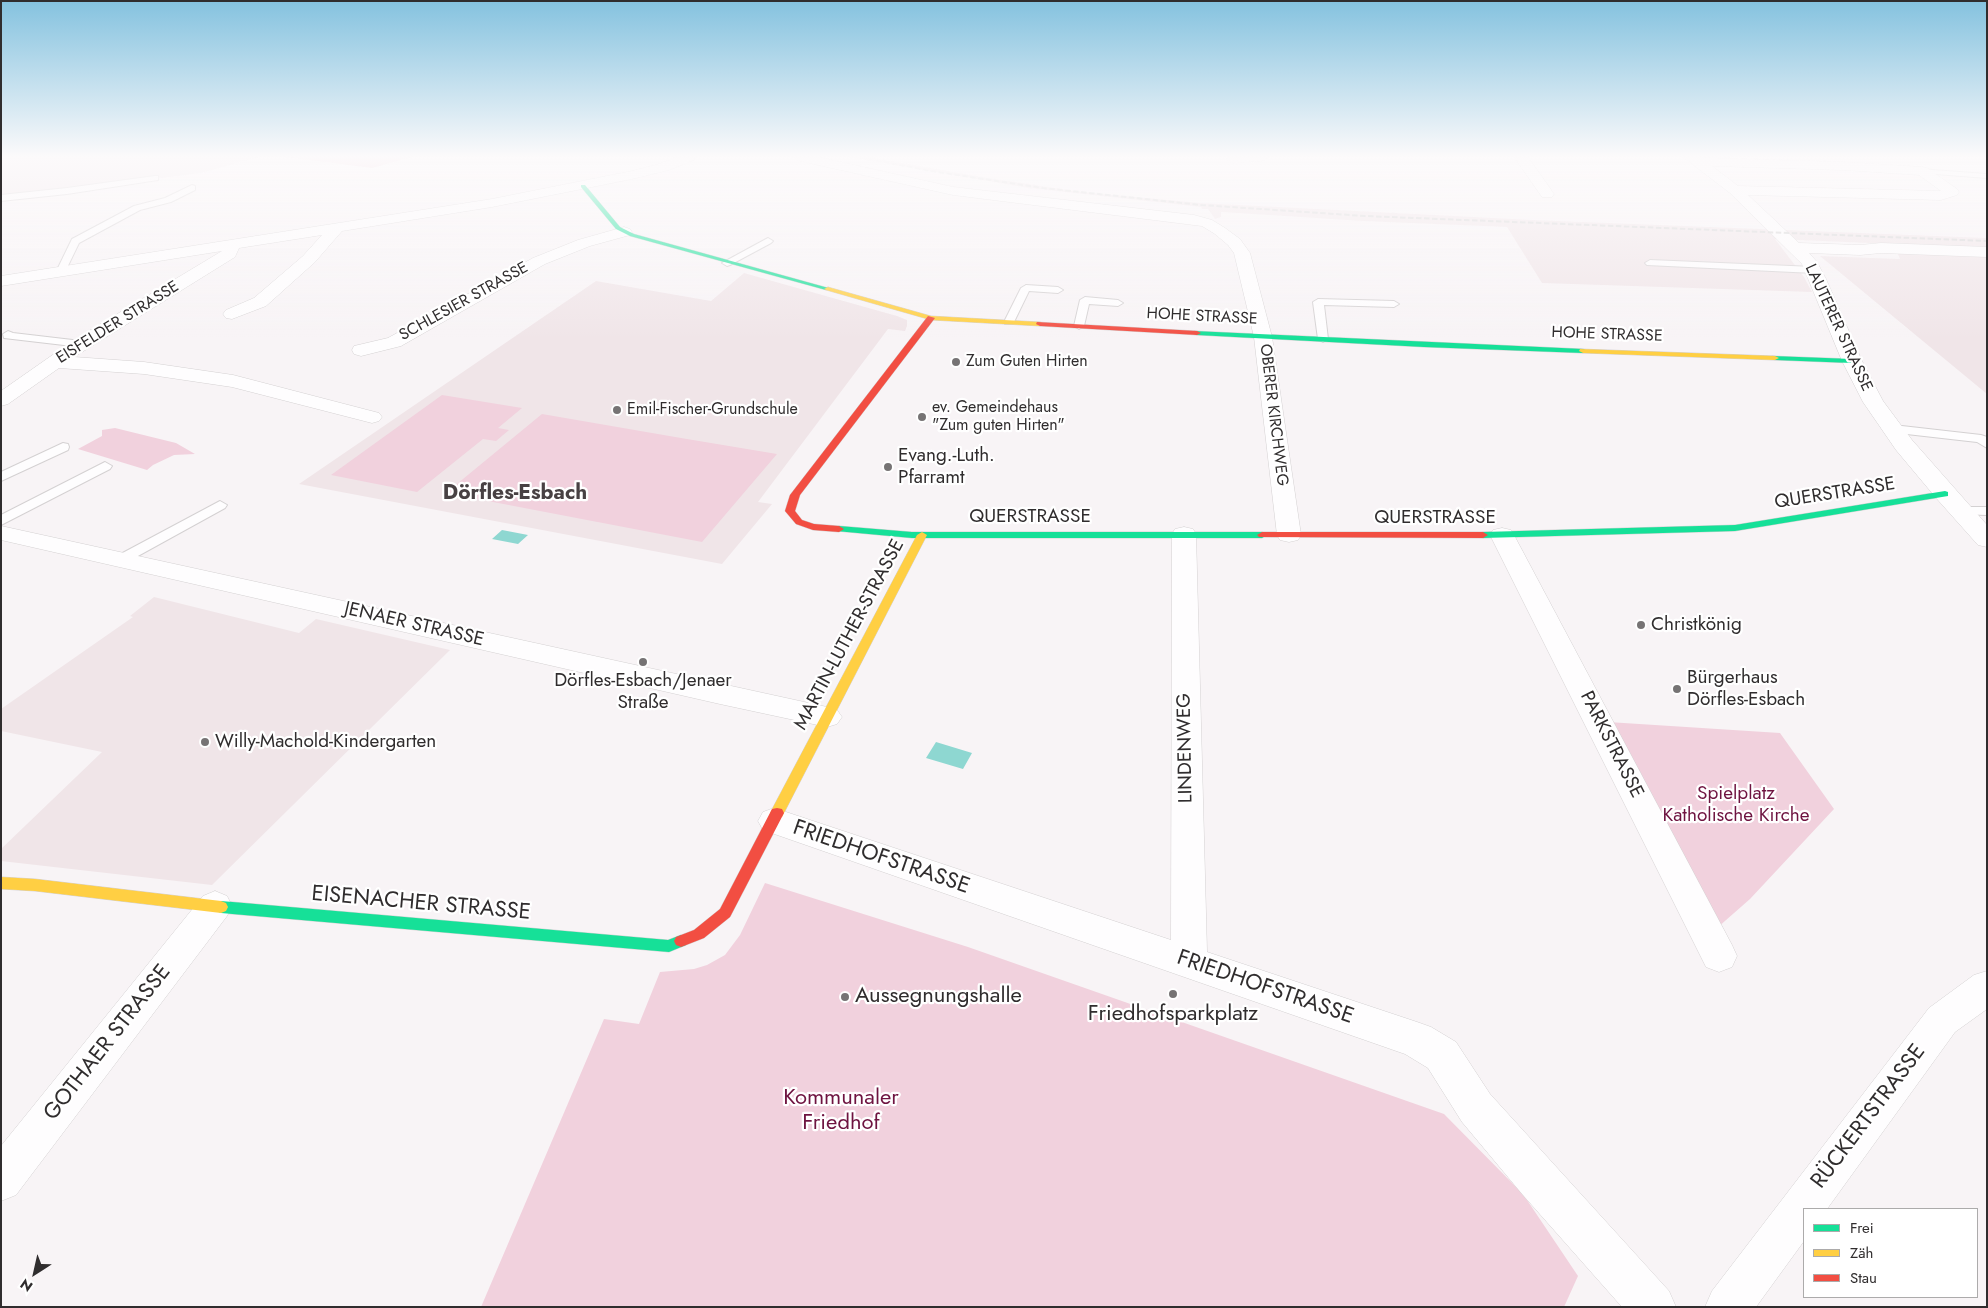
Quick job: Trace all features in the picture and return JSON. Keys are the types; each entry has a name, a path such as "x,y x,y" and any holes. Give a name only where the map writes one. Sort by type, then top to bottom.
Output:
{"street":[{"path":"1,281 399,218"},
{"name":"HOHE STRASSE","path":"610,218 624,232 727,263 931,318 1424,345 1852,361"},
{"name":"OBERER KIRCHWEG","path":"1168,218 1207,223 1234,242 1242,253 1263,337 1289,535"},
{"name":"LAUTERER STRASSE","path":"1765,218 1797,248 1814,270 1852,361 1873,402 1944,494 1987,540"},
{"path":"232,314 260,302 309,258 336,229"},
{"name":"SCHLESIER STRASSE","path":"361,350 394,342 539,261 584,243 624,232"},
{"name":"EISFELDER STRASSE","path":"1,400 81,344 229,254 231,246"},
{"path":"1797,248 1860,250 1880,248 1987,252"},
{"name":"MARTIN-LUTHER-STRASSE","path":"774,820 922,535 813,526 799,522 790,512 795,495 931,318"},
{"path":"56,362 144,368 233,381 372,417"},
{"name":"QUERSTRASSE","path":"922,535 1502,535 1735,528 1944,494"},
{"name":"JENAER STRASSE","path":"1,533 720,694 827,716"},
{"name":"LINDENWEG","path":"1184,534 1188,961"},
{"name":"PARKSTRASSE","path":"1502,535 1719,956"},
{"name":"FRIEDHOFSTRASSE","path":"774,820 1417,1040 1442,1055 1476,1108 1653,1307"},
{"name":"EISENACHER STRASSE","path":"1,883 35,885 215,906 669,946 699,934 725,913 774,820"},
{"name":"GOTHAER STRASSE","path":"1,1180 215,906"},
{"name":"RÜCKERTSTRASSE","path":"1728,1307 1942,1020 1987,987"}],"lane":[{"path":"61,272 75,241 118,218"},
{"path":"727,263 768,242"},
{"path":"1650,263 1814,270"},
{"path":"1010,322 1026,288 1058,290"},
{"path":"1079,326 1085,300 1118,303"},
{"path":"1323,339 1318,302 1394,304"},
{"path":"8,334 8,336 81,344"},
{"path":"1893,428 1982,439 1987,444"},
{"path":"1,476 63,448"},
{"path":"1,522 105,466"},
{"path":"122,559 220,505"},
{"path":"1961,512 1987,511"}],"shaded area":[{"path":"1316,218 1495,218 1987,238 1987,248 1775,239 1804,277 1812,292 1542,283 1507,227"},
{"path":"1897,252 1987,255 1987,394 1820,256 1900,259"},
{"name":"Emil-Fischer-Grundschule","path":"744,273 897,316 907,320 907,326 905,331 888,329 758,502 772,504 722,564 299,484 596,281 711,301"},
{"name":"Willy-Machold-Kindergarten","path":"154,597 299,633 316,619 450,650 212,885 1,861 1,849 102,752 1,731 1,709 133,617 130,616"}],"green space":[{"path":"442,395 522,408 498,428 509,430 496,441 483,439 417,492 331,475"},
{"path":"542,414 777,454 702,542 446,493"},
{"path":"115,428 176,443 195,454 174,455 147,470 78,449 102,436 102,430"},
{"name":"Spielplatz Katholische Kirche","path":"1608,722 1780,733 1834,809 1750,899 1717,928"},
{"name":"Kommunaler Friedhof","path":"765,883 968,947 1444,1114 1523,1194 1578,1276 1564,1307 481,1307 604,1019 639,1024 660,972 694,969 707,965 725,955 740,935"}],"water":[{"path":"502,530 528,535 518,544 492,539"},
{"path":"936,742 972,753 963,769 926,758"}],"railway":[{"path":"1416,218 1987,241"}],"traffic: fast":[{"path":"610,218 618,228 632,235 828,289"},
{"path":"1197,333 1583,351"},
{"path":"1775,358 1852,361"},
{"path":"1483,535 1735,528 1945,494"},
{"path":"839,529 912,535 1262,535"},
{"path":"221,907 669,946 681,941"}],"traffic: slow":[{"path":"828,289 931,318 1040,324"},
{"path":"1583,351 1775,358"},
{"path":"777,813 922,535"},
{"path":"1,883 35,885 221,907"}],"traffic: jam":[{"path":"839,529 813,527 799,522 790,511 795,495 931,318"},
{"path":"1040,324 1197,333"},
{"path":"1262,535 1483,535"},
{"path":"681,941 699,934 725,913 777,813"}],"place":[{"name":"Zum Guten Hirten","path":"956,362"},
{"name":"Emil-Fischer-Grundschule","path":"617,410"},
{"name":"ev. Gemeindehaus \"Zum guten Hirten\"","path":"922,417"},
{"name":"Evang.-Luth. Pfarramt","path":"888,467"},
{"name":"Christkönig","path":"1641,625"},
{"name":"Dörfles-Esbach/Jenaer Straße","path":"643,662"},
{"name":"Bürgerhaus Dörfles-Esbach","path":"1677,689"},
{"name":"Willy-Machold-Kindergarten","path":"205,742"},
{"name":"Friedhofsparkplatz","path":"1173,994"},
{"name":"Aussegnungshalle","path":"845,997"}],"district":[{"name":"Dörfles-Esbach","path":"515,494"}]}
